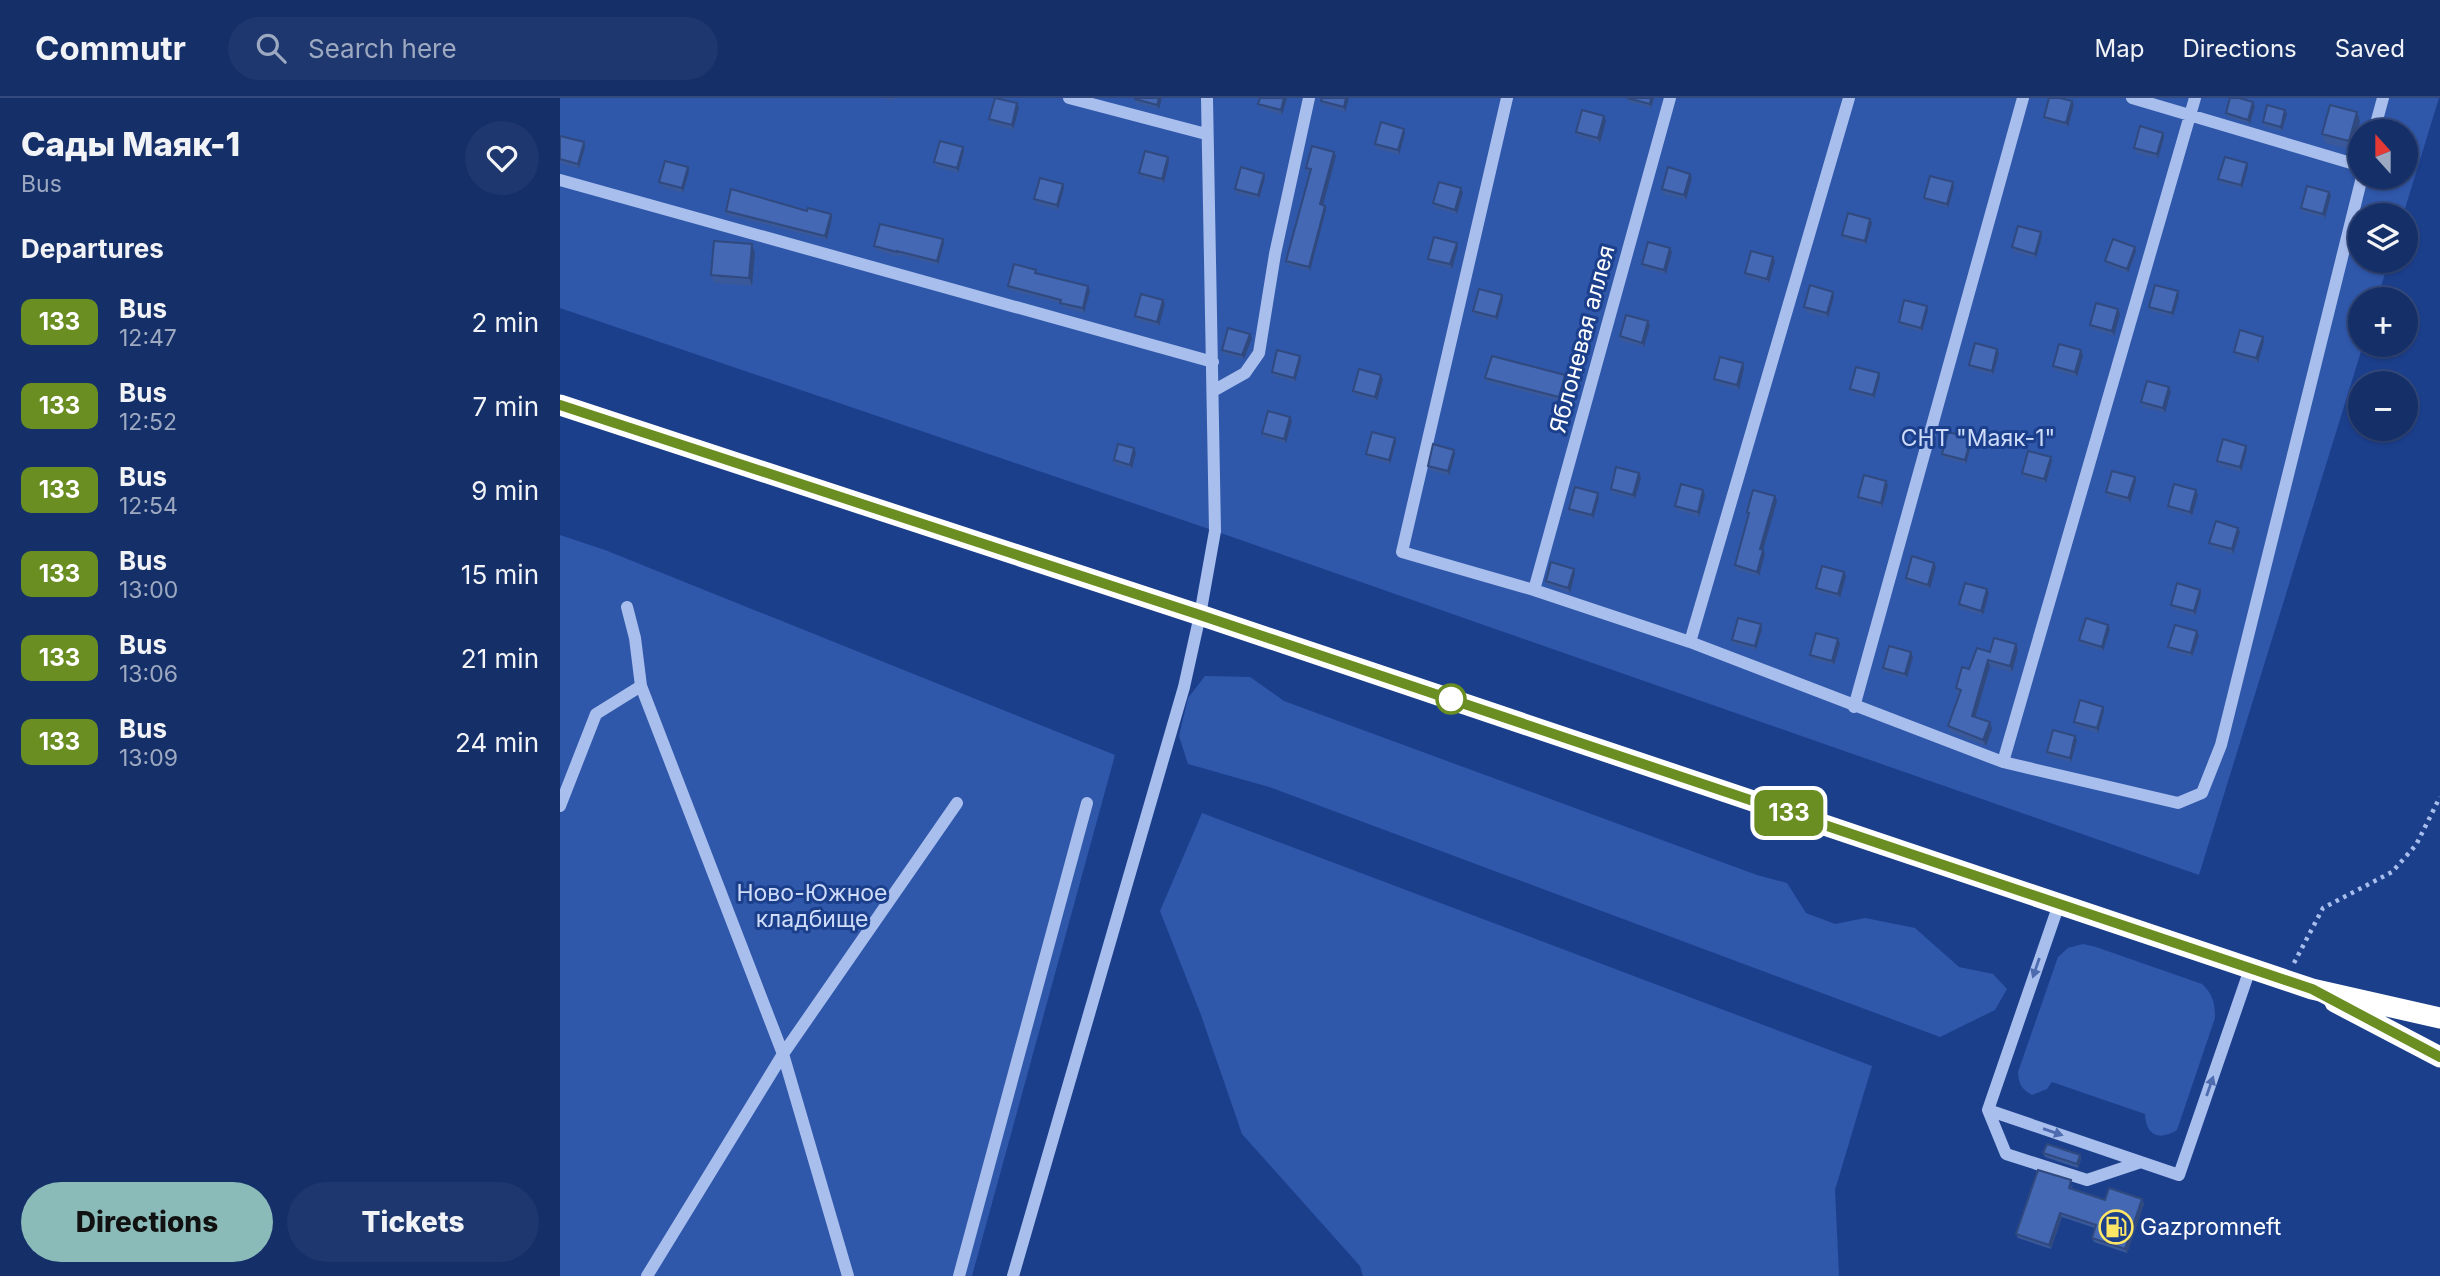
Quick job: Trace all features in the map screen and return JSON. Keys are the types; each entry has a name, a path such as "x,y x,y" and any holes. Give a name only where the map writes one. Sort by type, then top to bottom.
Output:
{"highway":[{"path":"560,405 1200,615 2250,969 2312,989 2440,1017"},
{"path":"2312,989 2440,1057"}],"lane":[{"path":"1069,98 1206,134"},
{"path":"1013,1276 1184,687 1215,531 1207,98"},
{"path":"1213,391 1245,373 1259,353 1275,254 1309,98"},
{"path":"1507,98 1402,552 1534,590 1690,642 2003,762 2178,803 2202,793 2221,745 2359,189"},
{"name":"Яблоневая аллея","path":"1534,590 1670,98"},
{"path":"1690,642 1849,98"},
{"path":"1854,707 2023,98"},
{"path":"2132,98 2348,162"},
{"path":"2003,762 2195,98"},
{"path":"2377,119 2383,98"},
{"path":"560,180 1213,362"},
{"path":"626,607 635,638 641,686 783,1054 848,1276"},
{"path":"560,806 596,714 641,686"},
{"path":"647,1276 783,1054 957,803"},
{"path":"959,1276 1087,803"},
{"path":"2059,904 1988,1110 2006,1154 2087,1180 2141,1162"},
{"path":"1988,1110 2179,1175 2250,969"}],"path":[{"path":"2285,980 2323,908 2392,872 2416,845 2440,797"}],"green space":[{"name":"СНТ \"Маяк-1\"","path":"560,98 2439,98 2418,166 2418,119 2348,119 2348,189 2411,189 2407,203 2348,203 2348,273 2385,273 2381,287 2348,287 2348,357 2359,357 2355,371 2348,371 2348,393 2199,875 1215,531 560,308"},
{"name":"Ново-Южное кладбище","path":"560,535 605,550 1115,755 972,1276 560,1276"},
{"path":"1205,676 1250,677 1284,701 1757,875 1787,883 1806,913 1835,924 1865,918 1915,928 1959,967 1993,974 2007,989 1995,1010 1940,1037 1269,787 1188,764 1179,736 1188,698"},
{"path":"1202,813 1872,1066 1835,1190 1839,1276 1363,1276 1360,1266 1242,1134 1201,1015 1160,911"},
{"path":"2083,944 2202,984 2211,995 2215,1018 2177,1130 2159,1136 2151,1132 2145,1114 2052,1082 2047,1089 2032,1095 2021,1086 2018,1072 2058,957 2068,948"}],"building":[{"path":"995,98 1017,103 1012,125 989,119"},
{"path":"1135,98 1159,98 1157,105"},
{"path":"1260,98 1284,98 1281,110 1258,104"},
{"path":"1322,98 1346,98 1344,107 1321,101"},
{"path":"1627,98 1651,98 1650,104"},
{"path":"2049,98 2072,101 2066,123 2044,117"},
{"path":"2230,98 2253,102 2248,120 2226,113"},
{"path":"2267,105 2285,110 2281,127 2263,122"},
{"path":"2330,105 2357,112 2355,119 2348,119 2348,141 2322,134"},
{"path":"1582,110 1604,116 1598,138 1576,132"},
{"path":"1381,122 1404,129 1398,150 1375,144"},
{"path":"2140,126 2163,133 2157,154 2134,148"},
{"path":"560,136 584,142 578,164 560,159"},
{"path":"940,141 963,147 957,168 934,162"},
{"path":"1312,146 1334,152 1320,204 1325,206 1309,267 1286,261 1311,169 1306,168"},
{"path":"1145,151 1168,157 1162,179 1139,173"},
{"path":"2225,157 2247,163 2241,185 2218,179"},
{"path":"665,161 688,167 682,188 659,182"},
{"path":"1241,167 1264,174 1258,195 1235,189"},
{"path":"1668,167 1690,174 1684,195 1662,189"},
{"path":"1930,176 1953,182 1947,204 1924,198"},
{"path":"1040,178 1063,184 1057,205 1034,199"},
{"path":"1439,182 1461,188 1455,210 1433,203"},
{"path":"2307,186 2329,192 2323,214 2301,208"},
{"path":"731,189 807,211 808,208 831,214 825,236 726,211"},
{"path":"1848,213 1870,219 1865,241 1842,235"},
{"path":"880,224 943,239 937,261 874,246"},
{"path":"2018,226 2041,232 2035,254 2012,247"},
{"path":"1434,237 1457,243 1450,264 1428,259"},
{"path":"2113,239 2135,247 2127,269 2105,261"},
{"path":"714,241 752,244 749,278 711,275"},
{"path":"1648,242 1670,248 1664,270 1642,264"},
{"path":"1751,251 1773,257 1767,279 1745,273"},
{"path":"1014,264 1036,270 1035,273 1088,286 1083,308 1008,286"},
{"path":"1810,285 1833,292 1827,313 1804,307"},
{"path":"2155,285 2178,291 2172,313 2149,307"},
{"path":"1479,289 1502,295 1496,317 1473,311"},
{"path":"1141,294 1163,300 1157,322 1135,316"},
{"path":"1904,300 1927,306 1921,328 1899,322"},
{"path":"2096,303 2118,309 2112,331 2090,325"},
{"path":"1626,315 1648,321 1642,343 1620,336"},
{"path":"1228,328 1250,334 1242,355 1222,350"},
{"path":"2240,330 2263,337 2256,358 2234,352"},
{"path":"1975,343 1997,349 1992,371 1969,365"},
{"path":"2059,344 2081,350 2075,372 2053,366"},
{"path":"1277,350 1300,356 1294,378 1272,372"},
{"path":"1492,356 1565,375 1559,397 1485,378"},
{"path":"1720,357 1743,363 1737,385 1714,379"},
{"path":"1856,367 1879,373 1873,395 1850,389"},
{"path":"1359,369 1381,375 1375,397 1353,391"},
{"path":"2147,381 2169,387 2163,408 2141,402"},
{"path":"1268,411 1290,417 1284,439 1262,433"},
{"path":"1372,432 1395,438 1389,460 1366,454"},
{"path":"1948,432 1971,438 1965,460 1942,454"},
{"path":"2223,439 2246,446 2240,467 2217,461"},
{"path":"1118,444 1134,448 1130,465 1114,460"},
{"path":"1433,444 1454,450 1448,471 1428,466"},
{"path":"2028,451 2051,457 2044,479 2022,473"},
{"path":"1616,467 1639,473 1633,495 1611,489"},
{"path":"2112,471 2135,477 2128,498 2106,492"},
{"path":"1864,475 1886,481 1881,503 1858,497"},
{"path":"1681,484 1703,490 1698,512 1675,506"},
{"path":"2174,484 2196,490 2190,512 2168,506"},
{"path":"1575,487 1598,493 1592,515 1569,509"},
{"path":"1753,490 1775,496 1760,549 1763,550 1757,572 1735,565"},
{"path":"2216,521 2238,528 2232,549 2209,543"},
{"path":"1912,556 1934,563 1928,585 1906,578"},
{"path":"1551,562 1574,569 1568,588 1546,581"},
{"path":"1822,566 1844,572 1838,594 1816,588"},
{"path":"1965,583 1987,589 1981,611 1959,604"},
{"path":"2177,583 2200,590 2194,611 2171,605"},
{"path":"1738,618 1761,624 1755,646 1732,640"},
{"path":"2086,618 2108,625 2102,647 2079,640"},
{"path":"2175,625 2197,631 2191,653 2168,647"},
{"path":"1816,633 1838,639 1832,661 1810,655"},
{"path":"1994,638 2016,644 2010,666 1988,660 1972,716 1990,722 1983,740 1948,726 1961,690 1956,688 1962,667 1969,669 1977,648 1990,652"},
{"path":"1889,646 1911,652 1905,674 1883,668"},
{"path":"2080,700 2103,707 2097,728 2074,722"},
{"path":"2053,730 2075,736 2070,758 2047,752"},
{"path":"2047,1144 2080,1155 2077,1164 2043,1153"},
{"path":"2038,1170 2071,1180 2069,1188 2105,1200 2109,1188 2142,1199 2125,1249 2092,1238 2096,1225 2060,1213 2049,1245 2016,1234"}],"bus line":[{"name":"133","path":"560,405 1200,615 2312,989 2440,1057"}],"place":[{"name":"Gazpromneft","path":"2116,1227"}]}
